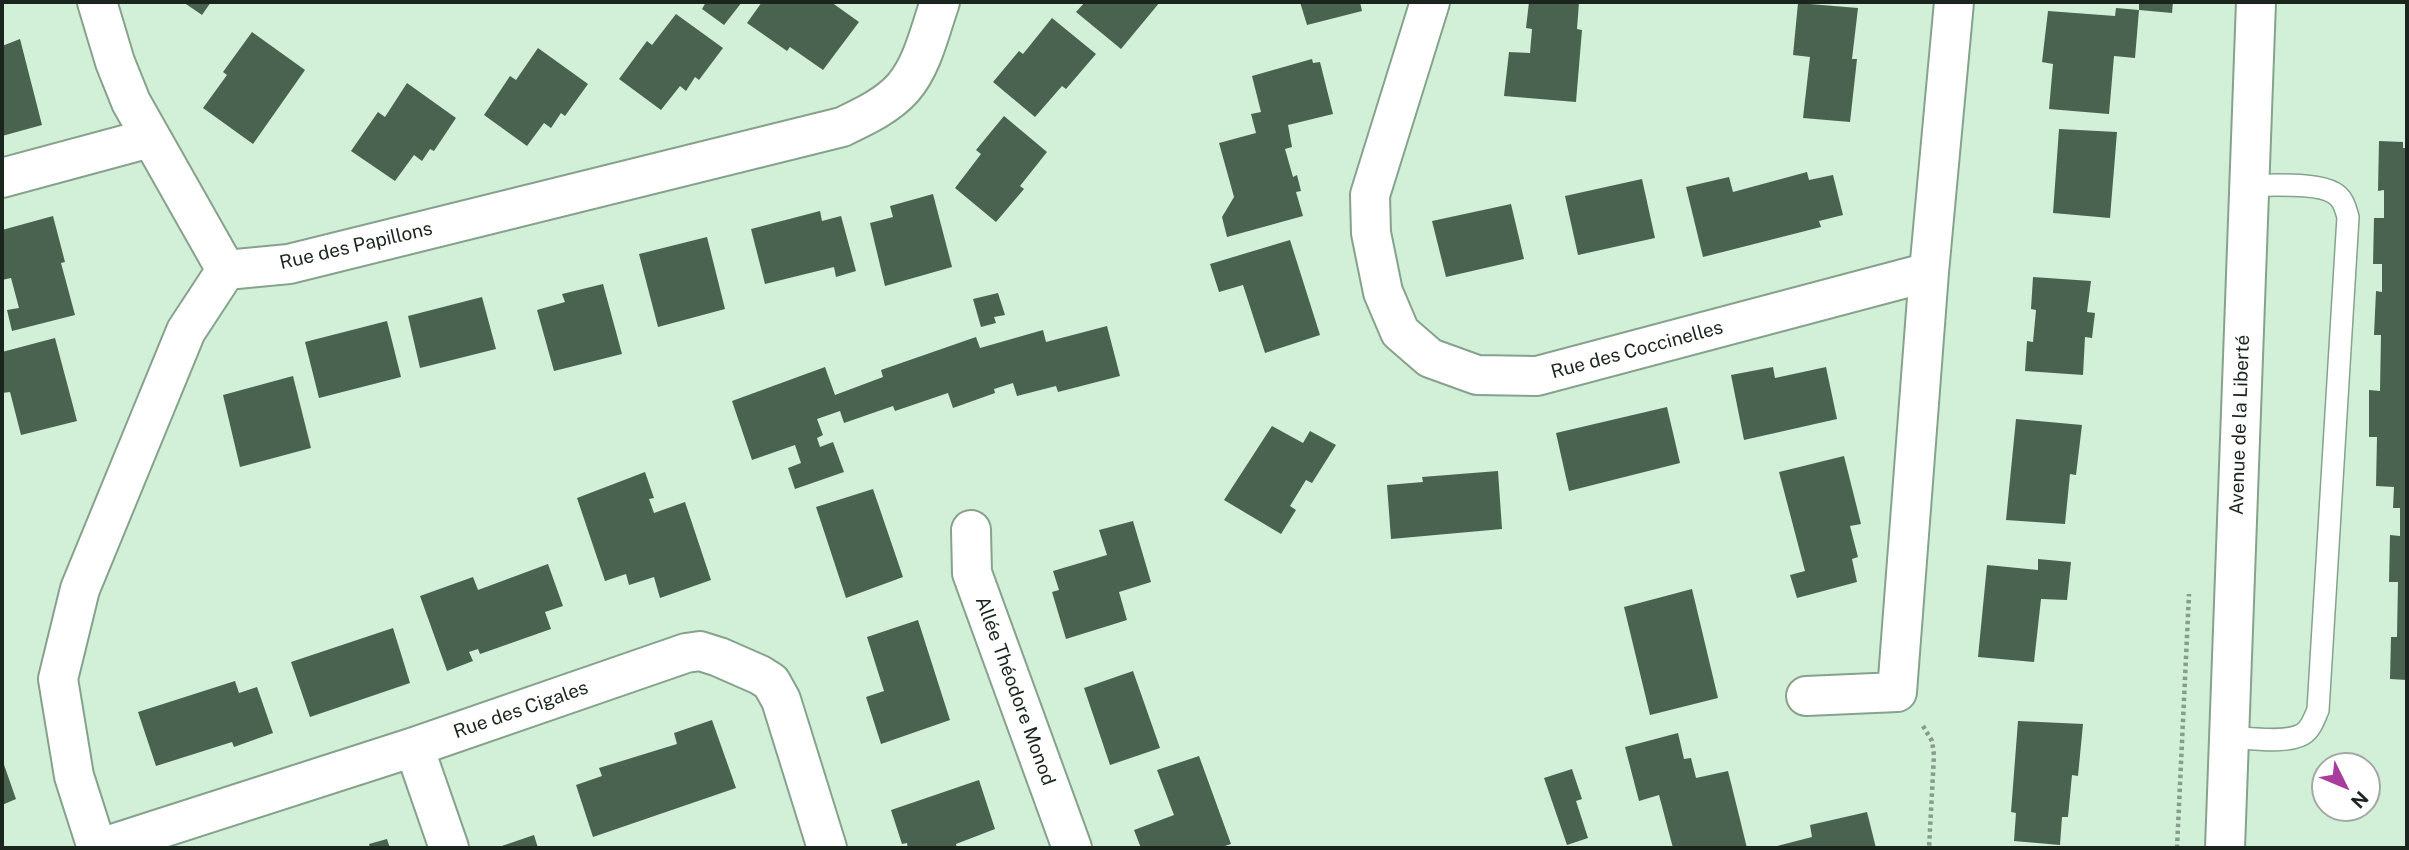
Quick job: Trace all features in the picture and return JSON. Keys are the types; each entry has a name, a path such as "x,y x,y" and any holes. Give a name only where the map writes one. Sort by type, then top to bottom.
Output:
{"street":[{"path":"97,2 115,62 131,102 226,270 186,331 90,563 80,589 58,679 74,776 98,848"},
{"name":"Rue des Papillons","path":"226,270 289,264 842,127 873,111 902,89 917,65 940,2"},
{"name":"Rue des Coccinelles","path":"1430,2 1370,195 1371,233 1383,292 1401,332 1430,358 1476,375 1537,376 1929,272"},
{"path":"1806,696 1896,692 1929,272 1954,2"},
{"name":"Avenue de la Liberté","path":"2224,848 2256,2"},
{"path":"2,178 150,138"},
{"name":"Allée Théodore Monod","path":"971,530 972,573 1072,848"},
{"name":"Rue des Cigales","path":"98,848 414,747 686,653 700,651 750,670 771,682 781,700 827,848"},
{"path":"414,747 449,848"}],"lane":[{"path":"2229,737 2287,739 2302,735 2312,726 2318,710 2348,217 2344,203 2333,192 2312,187 2249,185"}],"path":[{"path":"1896,692 1932,741 1934,755 1929,848"}],"building":[{"path":"183,2 211,2 202,15"},
{"path":"706,2 742,2 724,25 702,9"},
{"path":"762,2 831,2 859,22 823,70 790,47 787,51 747,23"},
{"path":"1085,2 1160,2 1121,49 1076,12"},
{"path":"1300,2 1360,2 1362,11 1307,25"},
{"path":"1529,2 1579,2 1577,29 1582,30 1576,102 1504,96 1509,52 1530,53 1532,29 1526,28"},
{"path":"2139,2 2173,2 2172,13 2139,10"},
{"path":"1798,3 1858,8 1852,59 1857,59 1850,122 1803,118 1810,57 1793,55"},
{"path":"2116,8 2139,10 2135,58 2114,56 2109,114 2049,109 2053,64 2042,62 2048,11 2115,16"},
{"path":"676,14 723,48 699,80 695,77 686,91 680,86 661,110 619,79 647,41 652,45"},
{"path":"1052,18 1096,54 1066,89 1062,86 1035,117 993,82 1019,51 1023,54"},
{"path":"252,32 305,70 253,144 203,108 227,75 223,72"},
{"path":"20,39 42,125 2,136 2,46"},
{"path":"538,48 588,84 565,116 561,113 551,128 544,123 527,146 484,115 510,76 516,80"},
{"path":"1312,59 1313,63 1320,62 1333,114 1288,125 1292,147 1285,149 1293,177 1297,175 1301,191 1296,192 1303,216 1227,237 1222,217 1234,197 1219,143 1256,133 1251,114 1261,112 1252,76"},
{"path":"407,83 456,118 434,151 430,149 422,161 414,155 395,181 351,151 378,112 385,117"},
{"path":"1004,116 1047,152 1020,186 1024,189 996,222 955,188 981,154 976,150"},
{"path":"2059,129 2117,132 2110,218 2053,213"},
{"path":"2379,141 2403,142 2403,148 2407,148 2407,680 2390,679 2391,637 2397,637 2398,582 2389,582 2390,535 2400,536 2400,508 2393,508 2394,487 2376,486 2377,437 2369,437 2369,390 2380,391 2381,335 2374,335 2376,291 2382,292 2382,264 2373,264 2374,218 2384,218 2384,190 2378,191"},
{"path":"1807,172 1809,180 1833,175 1843,215 1819,221 1821,227 1703,257 1686,187 1729,177 1733,192"},
{"path":"1642,179 1655,238 1578,255 1565,196"},
{"path":"933,194 952,267 885,286 870,223 893,217 890,206"},
{"path":"1511,204 1524,259 1446,277 1432,221"},
{"path":"820,211 822,221 841,216 856,271 836,277 834,267 765,284 751,229"},
{"path":"53,216 65,262 61,263 75,315 12,331 7,310 19,308 11,278 2,280 2,230"},
{"path":"707,237 725,309 658,327 639,254"},
{"path":"1290,240 1320,335 1265,353 1243,285 1219,292 1210,264"},
{"path":"2033,277 2091,281 2087,312 2095,313 2092,338 2085,337 2083,375 2025,371 2027,341 2033,342 2036,310 2031,309"},
{"path":"603,284 622,354 554,371 537,310 565,302 562,294"},
{"path":"998,293 1005,315 994,317 996,323 981,327 973,299"},
{"path":"482,297 496,349 420,368 408,316"},
{"path":"387,321 401,377 319,398 305,342"},
{"path":"1107,326 1120,376 1058,392 1056,386 1017,396 1013,383 994,389 995,393 953,408 948,393 895,411 893,406 844,423 840,411 817,419 823,435 817,438 820,447 833,442 844,472 795,489 788,468 801,463 795,445 752,460 732,401 825,367 835,395 883,377 881,370 976,337 980,348 1043,330 1046,342"},
{"path":"55,338 77,421 21,435 10,392 2,393 2,352"},
{"path":"1773,367 1775,378 1826,367 1837,419 1744,440 1731,375"},
{"path":"293,376 311,448 240,467 223,395"},
{"path":"1667,407 1680,463 1569,491 1556,433"},
{"path":"2016,419 2082,425 2076,475 2070,474 2065,524 2006,520"},
{"path":"1272,426 1303,443 1310,431 1336,445 1312,483 1306,480 1290,506 1296,510 1281,534 1224,500"},
{"path":"1844,456 1861,524 1850,526 1858,557 1852,559 1857,582 1797,598 1790,575 1805,571 1779,472"},
{"path":"1498,471 1502,529 1391,539 1387,485 1423,482 1422,477"},
{"path":"645,472 654,498 649,499 654,513 685,502 711,580 660,598 654,577 629,585 626,574 605,581 577,498"},
{"path":"873,489 903,577 846,598 816,507"},
{"path":"1133,521 1151,582 1119,592 1127,620 1066,639 1052,592 1059,590 1053,571 1107,555 1099,530"},
{"path":"2038,559 2071,562 2067,600 2041,599 2034,662 1978,657 1987,565 2038,570"},
{"path":"548,564 563,606 545,612 551,629 480,654 478,649 469,652 473,661 447,671 420,596 473,577 478,590"},
{"path":"1692,589 1718,698 1650,715 1624,607"},
{"path":"918,620 950,720 881,744 866,697 884,691 867,637"},
{"path":"393,628 410,683 310,717 291,662"},
{"path":"1133,671 1160,748 1110,765 1084,688"},
{"path":"235,681 239,693 257,687 273,733 234,747 232,742 156,766 138,712"},
{"path":"712,720 736,788 593,837 576,785 602,776 599,768 677,744 674,733"},
{"path":"2018,721 2083,724 2078,776 2072,775 2068,817 2062,817 2060,845 2014,841 2016,813 2011,812"},
{"path":"1678,733 1684,759 1691,758 1696,778 1728,771 1747,848 1673,848 1659,795 1639,801 1625,747"},
{"path":"1199,756 1231,844 1219,848 1141,848 1134,830 1174,815 1157,770"},
{"path":"2,759 16,799 2,805"},
{"path":"1572,769 1582,799 1576,801 1588,838 1567,845 1544,778"},
{"path":"979,780 995,829 956,844 957,848 908,848 907,843 902,844 891,810"},
{"path":"1867,812 1876,848 1777,846 1812,837 1810,825"},
{"path":"534,835 538,848 496,848"},
{"path":"387,839 390,848 370,848 369,844"}]}
